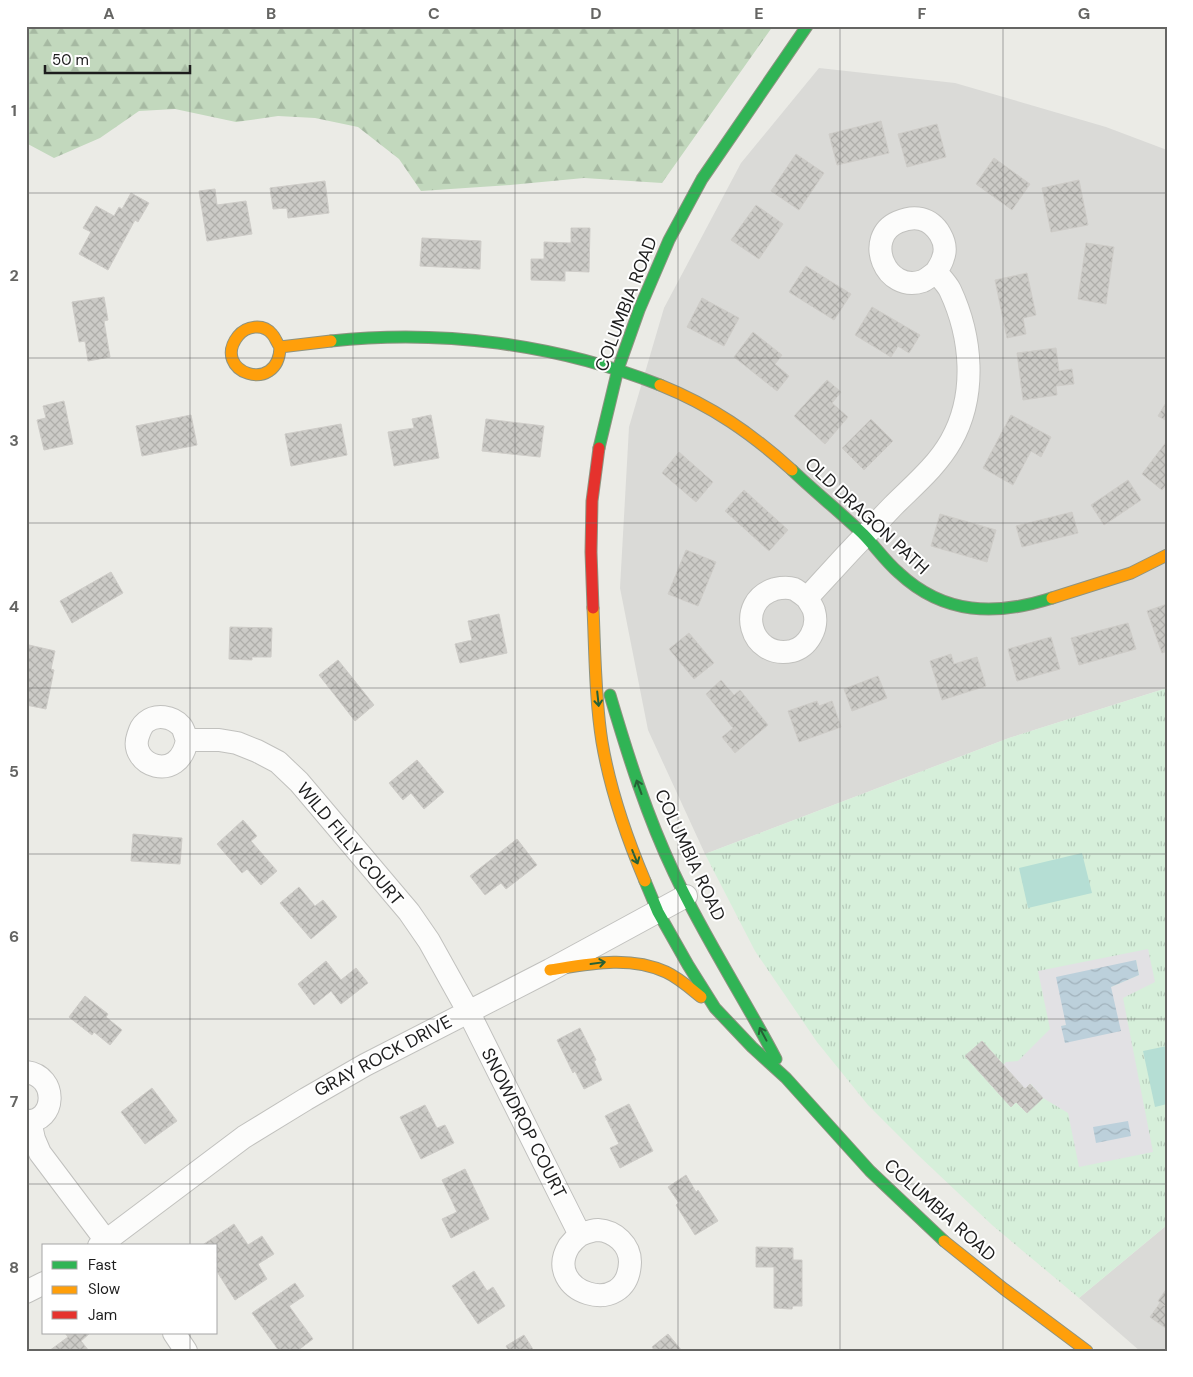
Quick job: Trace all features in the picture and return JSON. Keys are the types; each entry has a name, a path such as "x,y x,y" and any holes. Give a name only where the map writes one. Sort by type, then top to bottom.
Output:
{"street":[{"name":"COLUMBIA ROAD","path":"807,26 702,179 668,240 639,310 618,369 599,448 592,501 591,552 594,633 602,742 610,777 631,848 658,912 715,1008 752,1047 786,1078 870,1171 934,1233 1004,1289 1087,1351"},
{"path":"807,598 932,466 951,442 962,418 968,392 969,366 965,339 949,289 936,272"},
{"path":"255,326 268,330 276,338 280,347 279,358 274,368 266,374 255,376 246,374 239,370 231,356 231,347 239,333 246,328 255,326"},
{"name":"OLD DRAGON PATH","path":"280,347 356,338 410,336 448,338 535,348 618,369 704,404 764,444 864,536 902,576 927,594 953,604 981,610 1009,609 1127,574 1159,561 1167,555"},
{"name":"COLUMBIA ROAD","path":"594,633 608,689 639,787 658,835 686,896 786,1078"},
{"name":"WILD FILLY COURT","path":"187,740 219,740 237,743 278,762 299,782 409,912 426,936 468,1011"},
{"name":"GRAY ROCK DRIVE","path":"105,1244 244,1137 322,1089 468,1011 550,970 686,896"},
{"path":"550,970 611,961 645,965 665,971 715,1008"},
{"name":"SNOWDROP COURT","path":"468,1011 580,1235"},
{"path":"26,1072 40,1077 48,1086 50,1099 48,1108 41,1116 28,1121 40,1153 105,1244"},
{"path":"26,1292 42,1284"},
{"path":"175,1334 186,1351"}],"shaded area":[{"path":"819,68 955,83 1106,127 1167,150 1167,688 1009,738 705,854 648,730 620,588 629,427 664,308 741,163"},
{"path":"1082,853 1092,893 1028,908 1019,868"},
{"path":"1148,949 1155,982 1123,998 1153,1152 1079,1167 1068,1113 1043,1098 1031,1084 1025,1089 1003,1065 1006,1062 1018,1061 1050,1029 1038,971","holes":["1136,960 1139,975 1111,987 1065,1042 1062,1026 1066,1025"]},
{"path":"1167,1046 1167,1104 1155,1107 1143,1051"},
{"path":"1167,1225 1167,1351 1140,1351 1079,1298"}],"green space":[{"path":"26,26 773,26 662,183 584,178 421,191 399,159 358,127 315,118 278,116 236,122 175,109 139,111 100,138 54,158 26,143"},
{"path":"1167,688 1167,1225 1079,1298 992,1225 868,1105 817,1042 755,951 705,854 1009,738"}],"water":[{"path":"1136,960 1139,975 1111,987 1121,1031 1065,1043 1061,1026 1066,1025 1056,977"},
{"path":"1128,1121 1131,1136 1096,1143 1093,1127"}],"building":[{"path":"881,121 889,153 837,165 829,134"},
{"path":"937,124 946,157 907,167 898,134"},
{"path":"796,154 824,173 799,210 771,191"},
{"path":"994,158 1030,184 1012,210 976,184"},
{"path":"1079,180 1088,225 1051,232 1042,188"},
{"path":"325,181 329,213 288,218 287,208 273,209 270,188"},
{"path":"215,189 217,205 246,201 252,234 207,241 199,191"},
{"path":"131,193 149,203 138,222 135,220 108,270 79,254 91,232 83,228 96,206 114,216 119,207 122,209"},
{"path":"756,205 783,224 759,259 731,240"},
{"path":"571,228 590,228 589,272 565,271 565,281 531,280 531,259 544,259 544,242 571,243"},
{"path":"422,238 481,241 480,269 420,266"},
{"path":"1086,243 1114,247 1106,304 1078,299"},
{"path":"806,266 851,294 834,320 789,292"},
{"path":"1027,273 1036,315 1023,318 1026,334 1007,338 995,280"},
{"path":"104,297 108,320 104,321 110,357 88,361 85,341 79,342 72,302"},
{"path":"702,298 739,318 724,346 687,327"},
{"path":"872,307 920,335 909,353 898,346 891,357 855,335"},
{"path":"753,332 782,355 775,364 789,376 777,391 734,357"},
{"path":"1056,348 1059,371 1072,369 1074,384 1056,386 1057,395 1023,400 1017,353"},
{"path":"827,380 841,392 832,403 848,417 825,444 794,416"},
{"path":"64,401 73,444 44,450 37,420 46,418 43,406"},
{"path":"1167,401 1167,421 1158,416"},
{"path":"191,415 197,445 142,456 136,426"},
{"path":"431,415 439,458 394,466 388,432 414,428 412,419"},
{"path":"1011,415 1051,437 1041,457 1031,451 1013,485 983,468"},
{"path":"486,419 544,426 540,457 482,451"},
{"path":"871,419 893,441 864,470 842,448"},
{"path":"341,424 347,455 291,466 285,434"},
{"path":"1167,441 1167,484 1162,490 1142,474"},
{"path":"679,452 713,482 696,502 662,473"},
{"path":"1128,480 1141,500 1104,525 1091,505"},
{"path":"744,490 788,530 769,551 725,511"},
{"path":"1072,512 1078,533 1022,547 1016,526"},
{"path":"940,514 996,530 987,562 931,546"},
{"path":"686,550 716,562 698,606 668,594"},
{"path":"111,572 123,593 72,623 60,601"},
{"path":"1167,604 1167,651 1162,653 1147,611"},
{"path":"499,614 507,653 460,663 455,644 472,640 468,621"},
{"path":"1128,623 1136,649 1079,665 1071,638"},
{"path":"230,627 272,628 271,657 252,657 252,660 229,659"},
{"path":"689,633 714,663 694,679 669,649"},
{"path":"1051,637 1060,669 1017,681 1008,649"},
{"path":"29,645 55,651 51,669 54,670 46,709 26,705 26,660"},
{"path":"951,654 954,664 977,657 986,686 942,700 930,661"},
{"path":"338,660 374,705 355,721 319,675"},
{"path":"878,676 887,698 852,711 844,689"},
{"path":"721,680 734,695 740,690 768,725 735,753 722,737 733,728 706,694"},
{"path":"817,701 819,706 832,701 841,727 799,742 788,711"},
{"path":"417,760 444,792 424,809 411,793 403,800 389,783"},
{"path":"243,820 257,836 251,841 277,871 261,885 247,869 242,873 217,844"},
{"path":"133,834 182,838 180,864 131,861"},
{"path":"517,839 537,865 506,889 501,883 485,895 470,876"},
{"path":"299,887 315,906 323,900 337,917 311,939 280,903"},
{"path":"326,961 341,980 356,968 368,983 341,1004 331,991 314,1005 298,984"},
{"path":"85,996 108,1014 106,1017 122,1030 110,1045 94,1032 92,1035 69,1017"},
{"path":"580,1028 596,1060 594,1061 602,1080 584,1089 575,1071 573,1073 557,1040"},
{"path":"982,1041 1025,1089 1030,1084 1043,1098 1027,1113 1016,1102 1011,1107 965,1056"},
{"path":"152,1088 177,1121 145,1144 121,1112"},
{"path":"629,1104 653,1151 620,1168 610,1148 619,1144 605,1116"},
{"path":"425,1105 437,1128 445,1125 454,1143 421,1159 400,1117"},
{"path":"465,1169 489,1219 451,1238 442,1219 457,1212 442,1180"},
{"path":"686,1175 718,1221 695,1235 676,1205 679,1203 668,1187"},
{"path":"234,1224 248,1245 262,1236 274,1254 258,1264 267,1279 235,1300 218,1273 218,1244 204,1244"},
{"path":"756,1247 793,1248 793,1260 802,1260 802,1306 793,1306 792,1309 774,1308 774,1267 756,1267"},
{"path":"474,1271 487,1291 493,1287 505,1306 478,1324 452,1286"},
{"path":"295,1283 304,1296 289,1306 313,1339 297,1351 279,1351 252,1313"},
{"path":"1167,1288 1167,1307 1158,1301"},
{"path":"1160,1303 1167,1307 1167,1329 1150,1317"},
{"path":"66,1334 89,1334 81,1341 89,1351 49,1351 68,1337"},
{"path":"668,1334 682,1351 655,1351 652,1347"},
{"path":"524,1335 534,1351 509,1351 506,1346"}],"traffic: fast":[{"path":"599,448 618,369 639,310 669,240 702,179 807,26"},
{"path":"331,341 415,337 498,343 580,359 660,385"},
{"path":"792,470 863,534 899,573 916,587 934,597 952,604 971,608 991,609 1011,608 1052,598"},
{"path":"610,695 655,830 674,873 698,920 776,1059"},
{"path":"645,881 658,912 715,1008 752,1047 786,1078 870,1171 944,1241"}],"traffic: slow":[{"path":"280,347 273,335 264,328 250,328 238,336 232,349 233,360 239,368 248,373 259,375 269,371 277,362 280,347 331,341"},
{"path":"660,385 714,411 746,432 792,470"},
{"path":"1052,598 1131,573 1167,555"},
{"path":"593,608 597,692 602,742 619,812 645,881"},
{"path":"550,970 608,962 638,964 671,974 701,997"},
{"path":"944,1241 1087,1351"}],"traffic: jam":[{"path":"593,608 592,501 599,448"}]}
